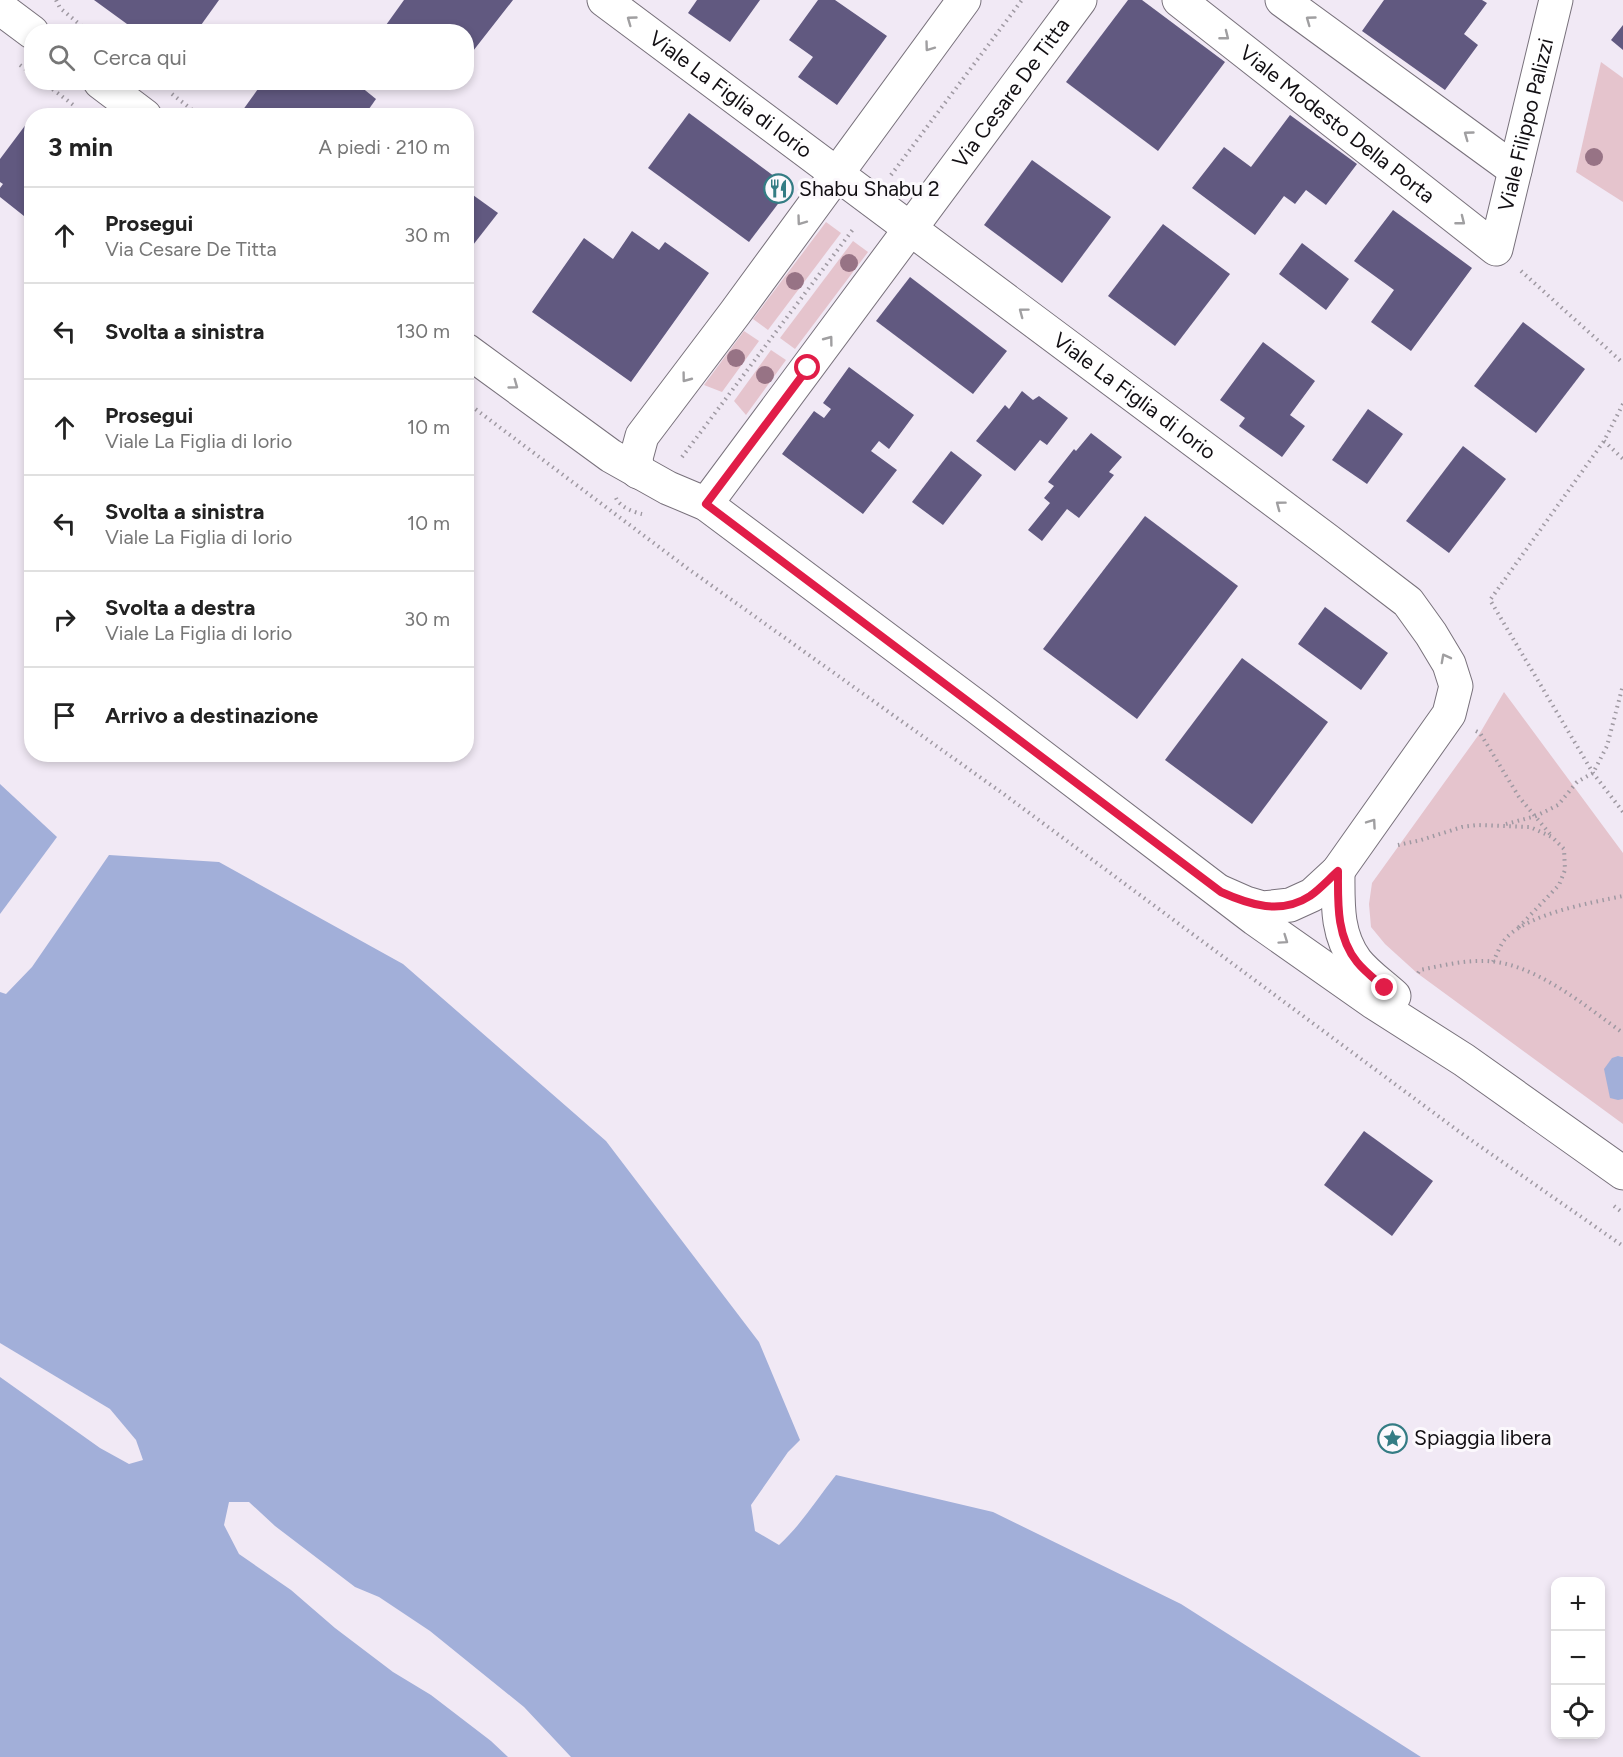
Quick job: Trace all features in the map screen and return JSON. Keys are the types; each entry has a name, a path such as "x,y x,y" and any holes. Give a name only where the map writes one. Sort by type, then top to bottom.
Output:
{"street":[{"name":"Viale La Figlia di Iorio","path":"603,0 1408,602 1431,634 1449,664 1456,686 1449,714 1338,871 1312,895 1290,905 1263,908 1221,892"},
{"path":"638,472 636,458 642,436 964,0"},
{"name":"Via Cesare De Titta","path":"706,504 912,230 1080,0"},
{"name":"Viale Modesto Della Porta","path":"1179,0 1496,249"},
{"path":"1282,0 1515,170"},
{"name":"Viale Filippo Palizzi","path":"1496,249 1556,0"},
{"path":"0,8 24,26"},
{"path":"111,90 134,108"},
{"path":"474,356 611,456 668,488 706,504 1255,919 1373,1002 1464,1060 1623,1173"},
{"path":"1338,871 1338,904 1342,933 1357,962 1464,1060"}],"path":[{"path":"56,0 60,8 79,24"},
{"path":"887,181 1022,0"},
{"path":"53,90 77,108"},
{"path":"167,90 190,108"},
{"path":"678,463 856,225"},
{"path":"1496,249 1623,363"},
{"path":"1623,404 1604,441 1490,600 1593,772 1623,812"},
{"path":"474,408 687,568 1005,795 1461,1133 1623,1246"},
{"path":"1604,441 1623,459"},
{"path":"1499,826 1536,816 1558,805 1577,783 1593,772 1607,746 1623,686"},
{"path":"1476,730 1519,797 1564,849 1565,870 1559,885 1505,939 1492,962"},
{"path":"1396,845 1462,827 1530,827 1552,837"},
{"path":"1516,930 1561,909 1623,896"},
{"path":"1417,973 1420,970 1482,960 1511,966 1545,979 1623,1033"}],"shaded area":[{"path":"1601,62 1623,78 1623,202 1576,172"},
{"path":"826,222 841,233 768,330 753,319"},
{"path":"853,241 868,252 795,349 780,338"},
{"path":"744,331 759,341 722,392 704,385"},
{"path":"771,350 786,360 746,415 734,401"},
{"path":"1504,692 1623,853 1623,1057 1618,1056 1623,1099 1623,1124 1417,973 1385,944 1371,927 1369,904 1372,883 1480,733"}],"water":[{"path":"0,784 57,837 0,914"},
{"path":"109,855 219,862 403,964 606,1141 759,1342 800,1440 788,1452 751,1505 755,1531 779,1545 802,1520 836,1475 993,1512 1181,1604 1421,1757 0,1757 0,992 6,994 32,967"},
{"path":"1623,1057 1623,1099 1618,1100 1610,1098 1604,1069 1612,1058"}],"pier":[{"path":"0,1343 110,1409 136,1440 143,1460 129,1464 100,1448 0,1377"},
{"path":"229,1502 249,1502 275,1526 355,1587 379,1597 430,1631 524,1707 571,1757 508,1757 491,1741 431,1695 393,1672 335,1628 291,1590 239,1554 224,1525"}],"building":[{"path":"94,0 219,0 202,24 127,24"},
{"path":"404,0 513,0 474,50 474,24 387,24"},
{"path":"697,0 760,0 730,42 688,13"},
{"path":"818,0 835,0 887,36 837,105 798,77 813,57 789,40"},
{"path":"1128,0 1142,0 1225,62 1158,151 1066,82"},
{"path":"1384,0 1482,0 1487,3 1464,34 1478,45 1445,90 1362,31"},
{"path":"1623,25 1623,50 1611,40"},
{"path":"257,90 365,90 376,99 370,108 244,108"},
{"path":"689,113 790,188 749,242 648,168"},
{"path":"1290,115 1357,164 1326,205 1306,190 1295,204 1284,196 1255,235 1192,188 1224,147 1251,167"},
{"path":"24,127 24,216 0,197 0,188 3,184 0,182 0,159"},
{"path":"1032,160 1111,217 1062,283 984,225"},
{"path":"474,196 498,213 474,244"},
{"path":"1393,210 1472,268 1411,351 1371,322 1394,290 1354,261"},
{"path":"1163,224 1230,274 1175,346 1108,296"},
{"path":"632,231 659,250 665,242 709,273 631,382 532,312 584,238 613,259"},
{"path":"1302,243 1349,279 1326,310 1279,274"},
{"path":"910,277 1007,351 973,394 876,321"},
{"path":"1523,322 1585,369 1536,433 1474,386"},
{"path":"1263,342 1315,381 1290,415 1305,426 1282,457 1239,426 1245,418 1220,400"},
{"path":"849,367 914,415 889,449 879,441 871,451 897,470 863,514 782,454 814,411 824,418 831,409 823,403"},
{"path":"1022,391 1033,400 1039,396 1068,418 1047,445 1040,440 1015,471 976,441 1005,405 1009,409"},
{"path":"1368,409 1403,434 1367,484 1332,460"},
{"path":"1091,433 1122,457 1109,472 1114,475 1079,518 1067,509 1042,541 1028,530 1050,503 1044,498 1054,486 1048,482 1074,449 1076,451"},
{"path":"1463,446 1506,479 1449,553 1406,521"},
{"path":"951,451 982,475 943,525 912,502"},
{"path":"1145,516 1238,586 1137,719 1043,649"},
{"path":"1325,607 1388,653 1361,690 1298,644"},
{"path":"1242,658 1328,722 1252,824 1165,760"},
{"path":"1364,1131 1433,1181 1392,1236 1324,1185"}],"place":[{"name":"Shabu Shabu 2","path":"778,189"},
{"name":"Spiaggia libera","path":"1393,1438"}],"route":[{"path":"808,368 706,504 1221,892 1263,908 1290,905 1312,895 1338,871 1338,904 1346,944 1357,962 1385,988"}]}
